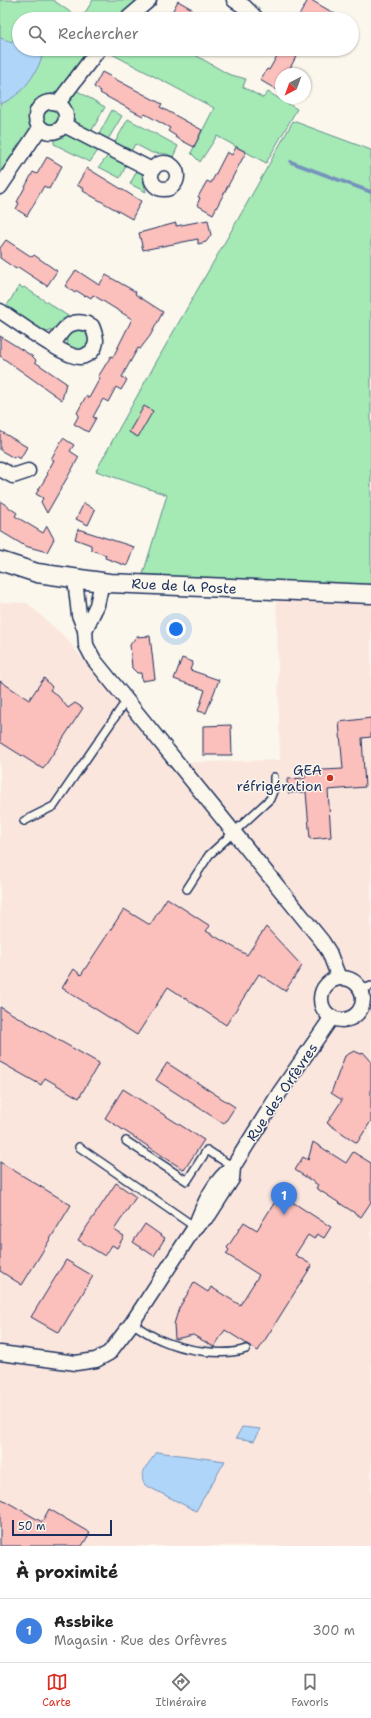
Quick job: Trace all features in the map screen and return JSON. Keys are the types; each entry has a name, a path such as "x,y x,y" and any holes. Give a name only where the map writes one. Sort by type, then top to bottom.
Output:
{"street":[{"path":"134,12 149,0"},
{"path":"234,0 250,12"},
{"path":"58,103 94,56"},
{"path":"44,103 58,103 65,110 66,120 64,125 55,131 45,131 40,128 36,119 37,110 44,103"},
{"path":"64,125 152,170"},
{"path":"0,188 40,128"},
{"path":"0,311 53,345"},
{"path":"0,469 12,476 28,470"},
{"name":"Rue de la Poste","path":"0,561 37,573 102,582 371,594"},
{"path":"75,579 76,602 85,630 86,645 89,653 126,701 322,941 329,952 339,978"},
{"path":"85,630 97,605 102,582"},
{"path":"339,978 352,980 366,988 363,1002 356,1014 345,1019 332,1017 323,1008 322,995 328,984 339,978"},
{"name":"Rue des Orfèvres","path":"0,1353 76,1364 104,1356 115,1346 132,1323 195,1227 210,1215 232,1179 233,1167 280,1092 332,1017"}],"lane":[{"path":"24,821 54,806 126,701"},
{"path":"187,889 209,855 270,799 274,789 274,777"},
{"path":"126,1141 187,1181 206,1150 233,1167"},
{"path":"79,1148 195,1227"},
{"path":"132,1323 160,1340 177,1346 212,1352 238,1352 246,1349"}],"shaded area":[{"path":"276,585 371,588 371,1546 0,1546 0,602 27,603 65,637 167,763 280,760"}],"green space":[{"path":"0,0 53,0 70,12 12,12 12,56 86,56 59,90 35,102 30,112 30,133 0,179"},
{"path":"93,0 138,0 125,12 85,12"},
{"path":"116,56 197,56 228,74 246,79 243,87 263,98 268,92 275,96 275,104 288,104 297,109 266,163 217,136 200,162 191,153 214,108"},
{"path":"74,89 105,107 91,132 75,121 72,110 67,102"},
{"path":"51,106 58,109 61,116 58,123 51,126 44,123 41,116 44,109"},
{"path":"112,110 122,116 107,141 98,136"},
{"path":"128,119 178,146 173,157 167,154 152,153 135,144 130,153 114,144"},
{"path":"293,121 371,150 371,588 276,585 143,574 167,495 96,471 144,383"},
{"path":"68,134 99,149 90,162 54,144 54,139"},
{"path":"109,154 127,164 120,178 99,167"},
{"path":"138,169 143,172 142,176 146,192 130,184"},
{"path":"19,286 24,287 71,318 57,329 47,332 41,330 6,307"},
{"path":"86,329 91,343 79,352 68,346 66,338 70,330"}],"water":[{"path":"0,38 12,42 12,56 42,56 34,74 23,89 16,95 0,104"},
{"path":"242,1427 261,1429 254,1441 236,1438"},
{"path":"157,1452 225,1461 196,1511 145,1485 143,1481 143,1472"}],"building":[{"path":"308,0 311,0 332,12 301,12"},
{"path":"178,1 192,9 190,12 172,12"},
{"path":"277,56 296,56 290,68 275,68 275,89 260,80 267,69 269,70"},
{"path":"102,72 162,104 160,107 202,130 194,147 175,137 176,136 168,131 170,128 145,114 143,116 133,111 100,93 101,91 94,87"},
{"path":"236,147 246,152 213,214 197,205 200,198 198,197 207,181 211,183 227,152 232,155"},
{"path":"47,157 62,166 49,189 44,186 27,216 16,209 19,203 17,202 33,172 37,174"},
{"path":"87,168 141,201 132,219 83,191 84,189 77,185"},
{"path":"208,220 211,235 206,242 198,244 198,239 143,250 139,233 176,223 176,226"},
{"path":"6,240 32,257 34,255 57,271 47,286 18,267 16,269 0,258 0,248"},
{"path":"76,270 99,285 106,275 136,292 135,294 163,312 150,336 140,349 138,348 125,371 122,377 127,380 121,390 116,387 108,402 103,399 93,417 96,418 88,432 74,424 79,415 77,413 86,396 89,398 100,378 98,377 111,356 113,357 132,319 93,295 91,298 77,291 75,293 65,286"},
{"path":"0,336 32,356 36,360 35,362 66,383 62,400 0,356"},
{"path":"144,406 153,411 138,437 129,432"},
{"path":"0,431 27,447 20,459 15,456 14,458 0,450"},
{"path":"63,438 74,445 70,451 79,457 47,513 41,502 43,498 36,494 48,474 47,473 54,460 51,459"},
{"path":"0,501 17,513 15,516 43,533 47,526 54,539 47,552 25,546 0,531"},
{"path":"84,503 95,510 88,525 76,519"},
{"path":"78,529 134,547 127,566 105,558 106,555 91,550 91,545 75,539"},
{"path":"150,636 155,679 142,681 141,673 137,673 132,668 130,645 136,637"},
{"path":"182,658 193,662 190,670 219,680 206,713 198,711 205,690 174,679"},
{"path":"44,678 52,687 50,690 58,696 68,708 75,703 83,708 43,769 0,742 0,681 29,700"},
{"name":"GEA réfrigération","path":"371,718 371,737 362,738 365,787 328,790 331,837 310,839 306,792 288,793 287,779 305,778 305,771 343,769 339,722"},
{"path":"231,725 232,755 203,755 203,726"},
{"path":"167,898 210,926 206,931 247,955 266,927 302,966 285,991 259,974 226,1025 168,987 137,1035 62,988 74,969 81,975 124,909 150,925"},
{"path":"0,1007 99,1063 79,1098 45,1078 41,1085 0,1062"},
{"path":"354,1051 361,1054 363,1052 371,1061 371,1121 357,1143 327,1123 342,1100 331,1093 345,1056"},
{"path":"167,1063 235,1107 224,1124 156,1080"},
{"path":"123,1089 204,1140 184,1170 105,1118"},
{"path":"313,1142 346,1163 353,1152 371,1163 371,1202 361,1217 316,1188 318,1185 295,1170 303,1157 308,1160"},
{"path":"0,1162 71,1205 22,1285 0,1271"},
{"path":"116,1183 136,1197 114,1230 124,1236 117,1248 112,1245 105,1256 78,1240"},
{"path":"280,1194 331,1227 324,1238 317,1234 314,1239 308,1235 295,1255 312,1265 258,1351 225,1330 214,1347 193,1335 175,1339 174,1324 179,1308 194,1283 208,1292 211,1287 240,1305 259,1275 226,1254 229,1250 227,1248 244,1222 257,1230"},
{"path":"145,1224 165,1238 154,1256 133,1242"},
{"path":"66,1260 93,1276 59,1333 31,1317"},
{"path":"0,1498 42,1522 49,1509 90,1533 82,1546 0,1546"}],"waterway":[{"path":"291,162 371,192"}],"place":[{"name":"GEA réfrigération","path":"330,778"},
{"name":"Assbike","path":"284,1215"}]}
